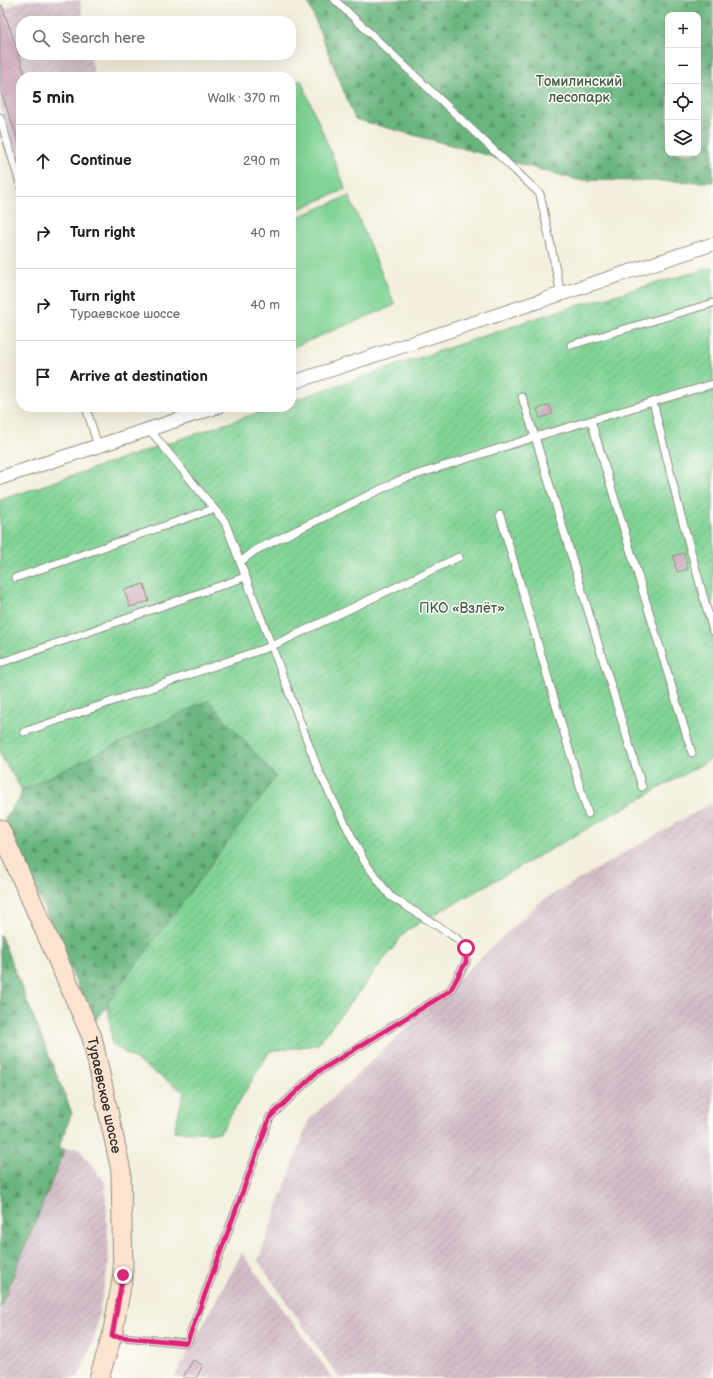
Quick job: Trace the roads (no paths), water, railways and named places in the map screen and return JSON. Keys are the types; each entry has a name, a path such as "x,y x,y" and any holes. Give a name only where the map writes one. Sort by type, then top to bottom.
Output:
{"main road":[{"name":"Тураевское шоссе","path":"0,829 92,1037 121,1171 123,1275 112,1336 99,1378"}],"street":[{"path":"296,381 713,244"},
{"path":"0,478 202,412"}],"lane":[{"path":"335,0 540,194 561,294"},
{"path":"0,117 16,170"},
{"path":"571,345 713,303"},
{"path":"240,562 256,550 400,480 713,384"},
{"path":"522,397 536,438 642,787"},
{"path":"653,402 680,512 713,631"},
{"path":"88,412 98,446"},
{"path":"591,421 692,753"},
{"path":"112,1336 187,1343 270,1117 316,1073 450,991 466,962 466,948 455,937 390,896 364,861 320,772 225,522 149,429"},
{"path":"15,578 213,508"},
{"path":"500,515 588,814"},
{"path":"24,732 272,646 459,557"},
{"path":"0,662 245,577"}],"park label":[{"name":"Томилинский лесопарк","path":"579,90"},
{"name":"ПКО «Взлёт»","path":"462,608"}]}
